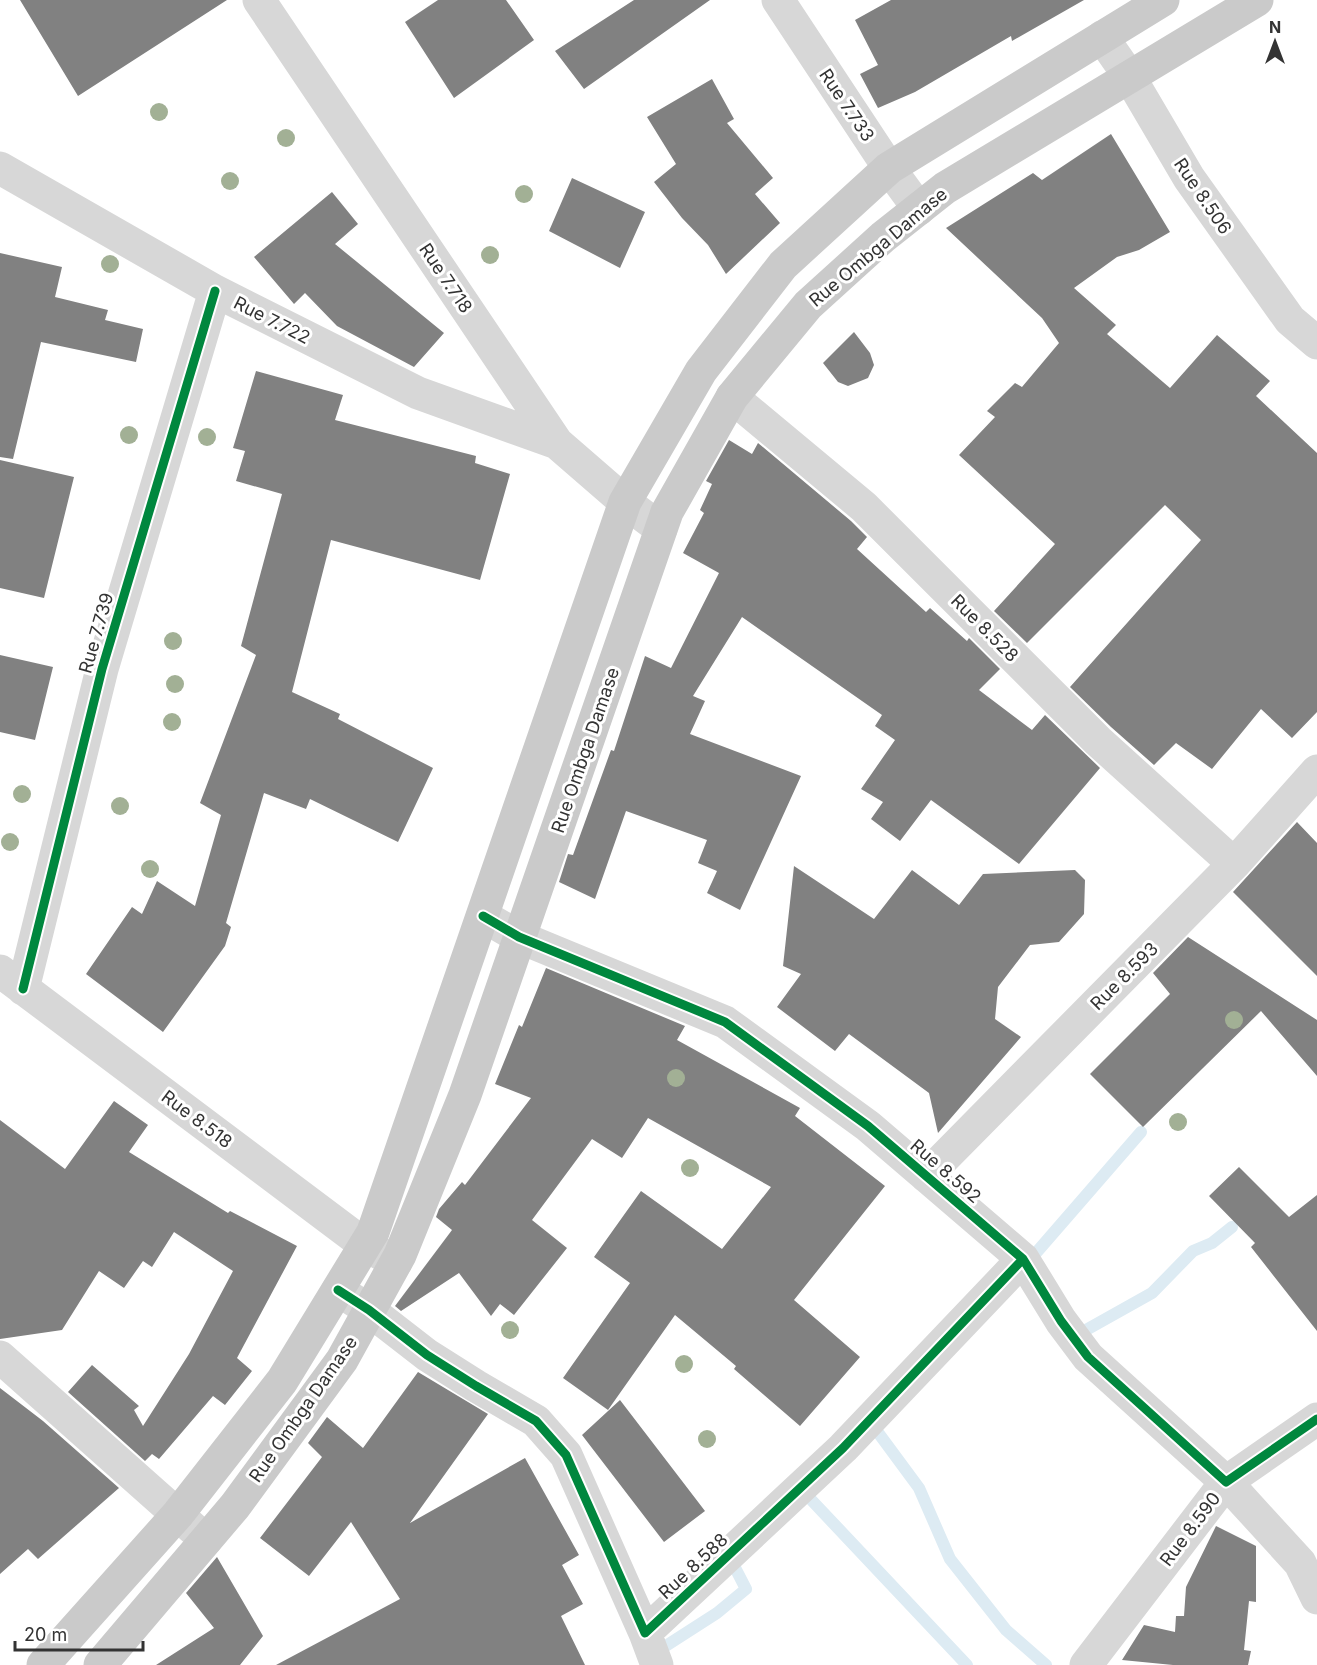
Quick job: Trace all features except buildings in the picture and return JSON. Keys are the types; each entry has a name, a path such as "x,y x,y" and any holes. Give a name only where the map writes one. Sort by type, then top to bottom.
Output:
{"main road":[{"name":"Rue Ombga Damase","path":"43,1665 178,1514 282,1381 373,1232 625,502 701,370 783,265 889,168 1163,0"},
{"name":"Rue Ombga Damase","path":"100,1665 235,1506 342,1360 396,1262 465,1095 667,512 732,397 808,305 883,237 945,188 1257,0"}],"street":[{"name":"Rue 7.718","path":"259,0 557,443 625,502 662,530"},
{"name":"Rue 7.733","path":"778,0 889,168 919,209"},
{"name":"Rue 8.506","path":"1102,37 1129,76 1189,178 1290,320 1317,343"},
{"name":"Rue 7.722","path":"0,168 215,291 418,393 557,443"},
{"name":"Rue 7.739","path":"11,980 215,291"},
{"name":"Rue 8.528","path":"732,397 864,507 1098,741 1234,864"},
{"name":"Rue 8.593","path":"926,1176 1234,864 1317,771"},
{"name":"Rue 8.592","path":"483,916 519,938 725,1022 868,1126 1023,1259 1061,1321 1088,1358 1226,1482"},
{"name":"Rue 8.518","path":"11,980 365,1245 396,1262"},
{"name":"Rue 8.588","path":"338,1290 369,1310 427,1355 536,1421 566,1455 645,1633 843,1448 1023,1259"},
{"path":"0,1357 206,1540"},
{"path":"1226,1482 1317,1419"},
{"name":"Rue 8.590","path":"1086,1665 1226,1482 1300,1563 1317,1598"},
{"path":"645,1633 657,1665"}],"waterway":[{"path":"1029,1261 1141,1132"},
{"path":"1077,1335 1152,1293 1193,1251 1212,1243 1232,1227"},
{"path":"871,1423 919,1488 950,1559 1006,1630 1046,1665"},
{"path":"801,1489 967,1665"},
{"path":"661,1649 717,1613 746,1589 729,1556"}],"cycle path":[{"path":"23,989 102,669 215,291"},
{"path":"483,916 519,937 725,1022 868,1126 1023,1259 1061,1321 1088,1357 1226,1482 1317,1419"},
{"path":"338,1290 369,1310 427,1355 536,1421 566,1455 645,1633 843,1448 1023,1259"}]}
